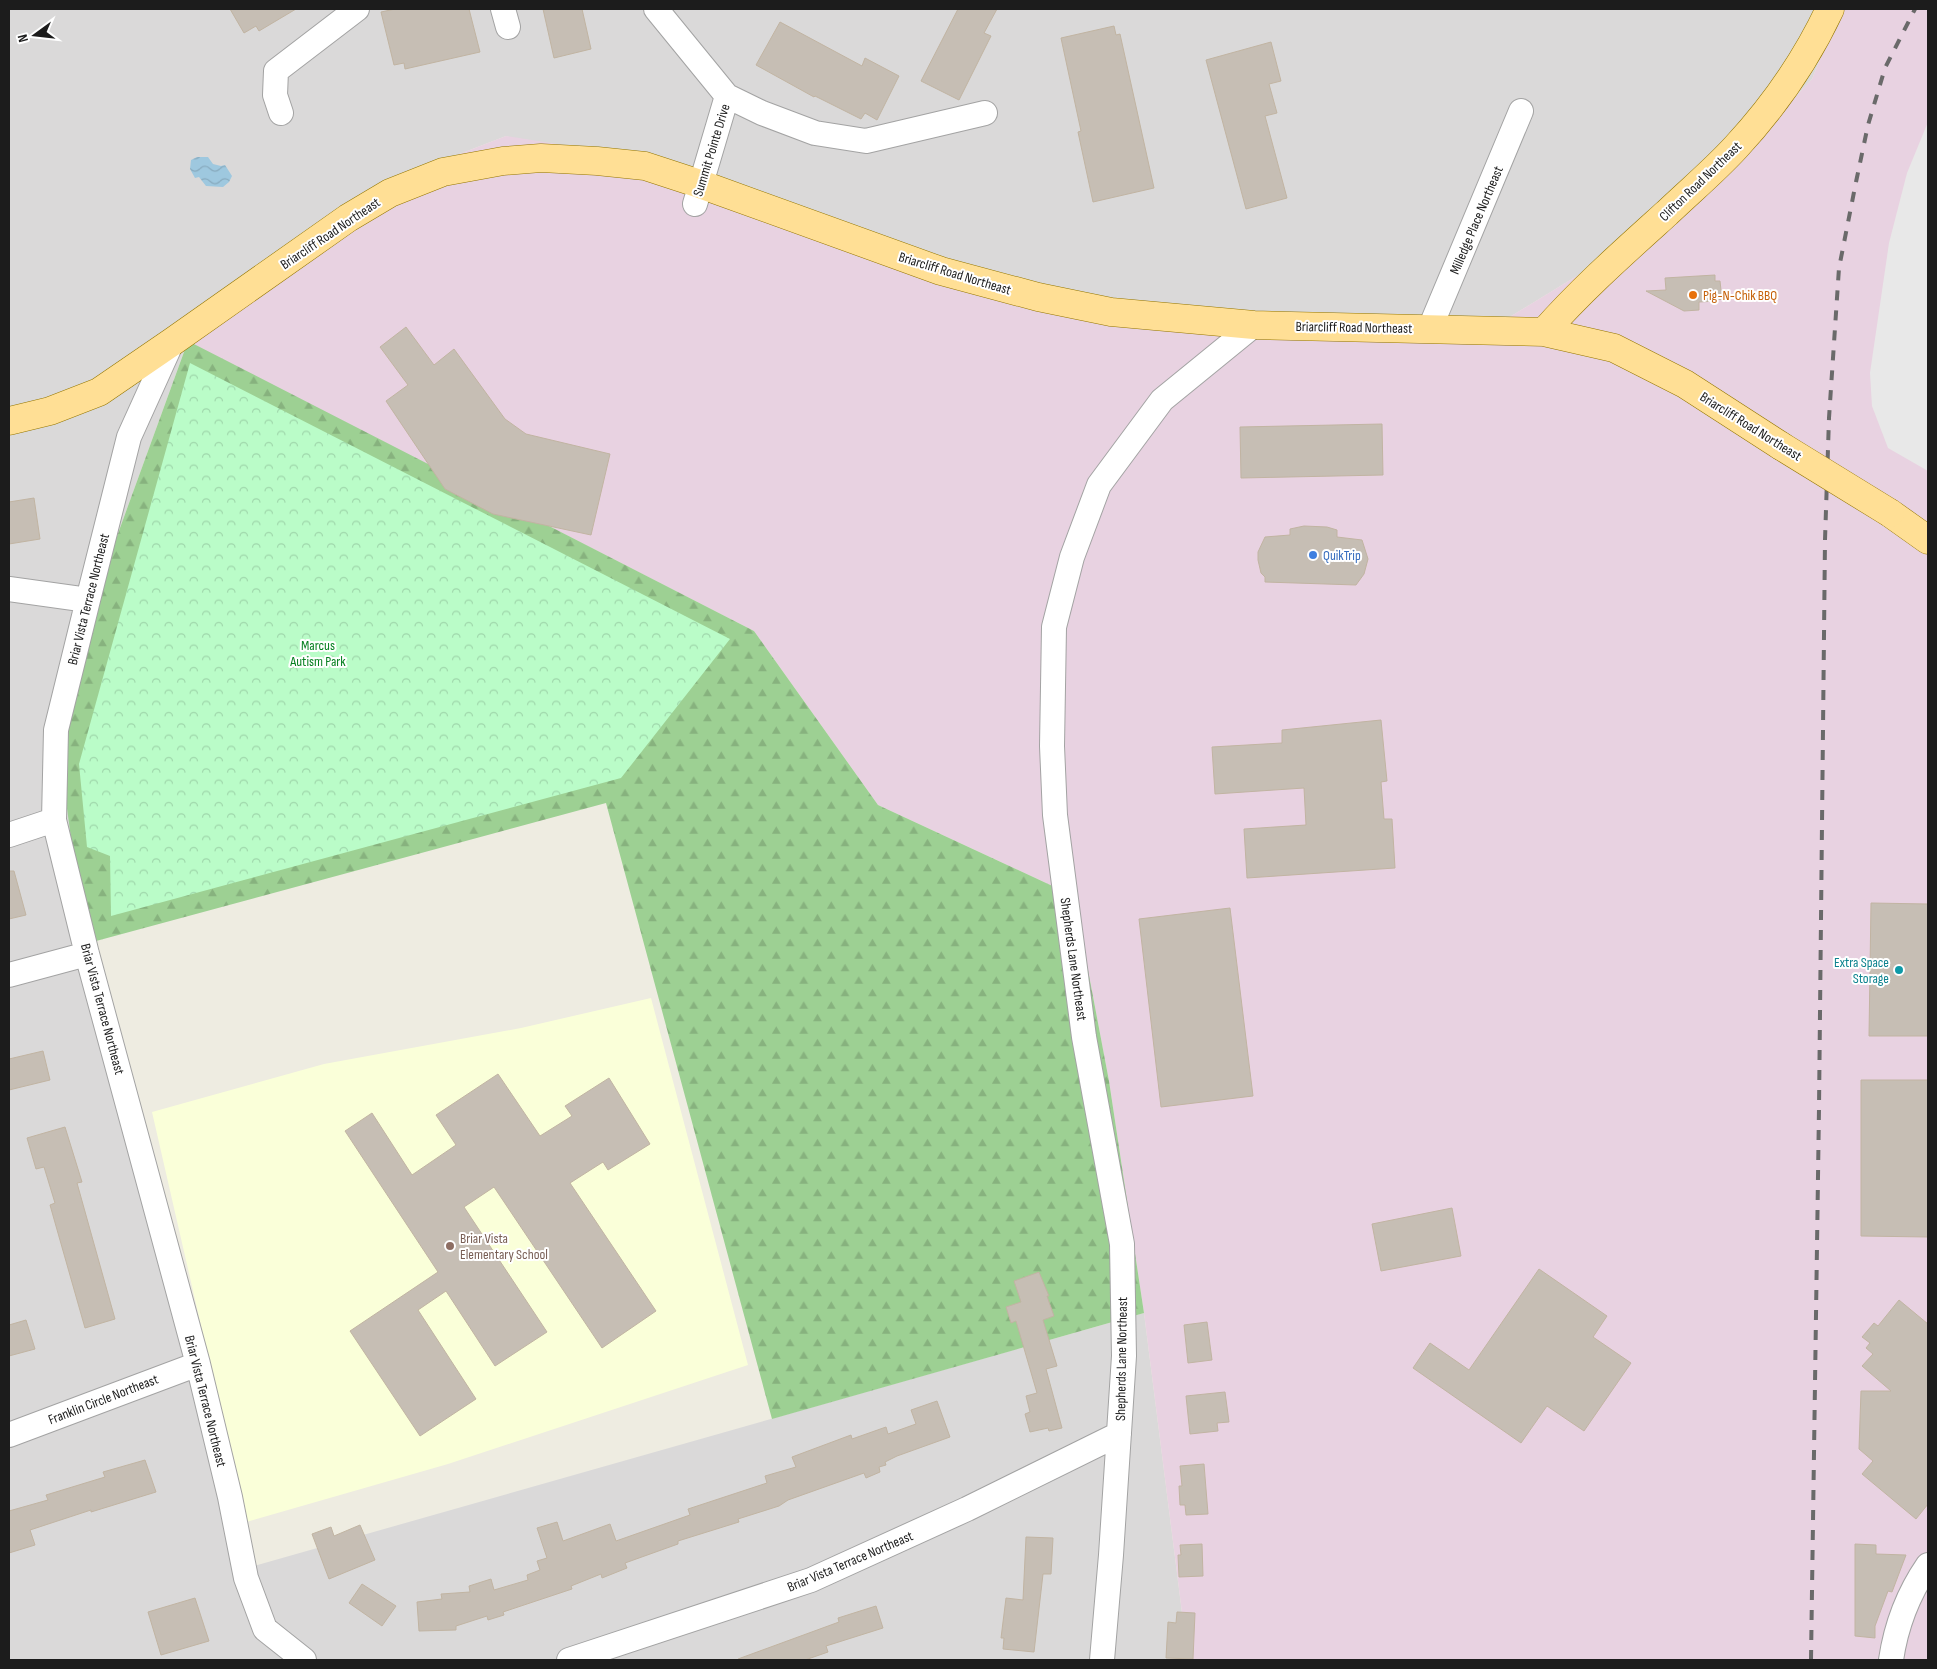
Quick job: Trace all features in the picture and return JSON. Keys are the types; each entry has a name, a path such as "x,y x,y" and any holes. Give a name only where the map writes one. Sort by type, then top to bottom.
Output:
{"main road":[{"name":"Clifton Road Northeast","path":"1544,332 1572,301 1735,148 1775,102 1787,84 1826,10"},
{"name":"Briarcliff Road Northeast","path":"9,421 50,411 99,392 348,218 390,193 443,172 503,161 541,158 567,159 644,166 697,194 941,271 1038,297 1112,312 1254,325 1544,332 1614,348 1685,384 1780,446 1890,513 1928,540"}],"street":[{"path":"281,114 275,95 276,71 357,9"},
{"path":"656,9 727,96 762,114 815,133 866,141 985,113"},
{"name":"Summit Pointe Drive","path":"697,194 727,96"},
{"name":"Milledge Place Northeast","path":"1430,328 1521,111"},
{"name":"Shepherds Lane Northeast","path":"1102,1660 1112,1555 1125,1349 1122,1244 1084,1037 1055,815 1052,746 1054,628 1072,557 1099,486 1162,400 1254,325"},
{"name":"Briar Vista Terrace Northeast","path":"172,342 129,437 88,600 56,730 54,820 87,954 198,1364 230,1497 246,1578 264,1629 304,1660"},
{"path":"9,589 88,600"},
{"path":"9,835 54,820"},
{"path":"9,976 87,954"},
{"name":"Franklin Circle Northeast","path":"9,1435 198,1364"},
{"name":"Briar Vista Terrace Northeast","path":"570,1660 811,1580 967,1509 1119,1434"},
{"path":"1891,1660 1894,1636 1914,1586 1928,1565"}],"shaded area":[{"path":"9,9 1813,9 1835,21 1812,79 1698,202 1503,321 1089,314 506,136 374,187 188,341 96,594 85,944 254,1566 1144,1313 1188,1660 9,1660"},
{"path":"1840,9 1928,9 1928,1660 1188,1660 1144,1313 1109,1081 1074,896 878,805 754,631 188,342 296,246 374,187 506,136 633,156 1089,314 1503,321 1698,202 1812,79"},
{"path":"1928,122 1928,471 1888,448 1872,406 1870,373 1889,243 1907,173"},
{"name":"Briar Vista Elementary School","path":"651,998 748,1365 448,1464 246,1522 152,1112 324,1064 521,1028"}],"green space":[{"path":"188,341 754,631 878,805 1074,896 1109,1081 1144,1313 772,1419 606,803 85,944 61,763 96,594"},
{"name":"Marcus Autism Park","path":"190,363 730,639 621,778 111,916 110,856 87,847 79,764"}],"water":[{"path":"197,157 208,157 213,164 225,165 232,176 229,182 223,187 206,186 199,177 195,178 190,169 191,160"}],"building":[{"path":"230,9 296,9 259,31 256,26 244,33"},
{"path":"395,9 469,9 480,52 405,69 404,63 394,65 381,12"},
{"path":"543,9 582,9 591,49 554,58"},
{"path":"958,9 997,9 984,33 991,36 959,100 921,81"},
{"path":"780,22 862,66 865,58 899,76 877,120 865,113 861,119 814,97 756,65"},
{"path":"1114,26 1116,35 1120,34 1154,188 1093,202 1078,132 1081,131 1061,38"},
{"path":"1271,42 1281,81 1269,84 1277,113 1265,116 1287,198 1246,209 1206,60"},
{"name":"Pig-N-Chik BBQ","path":"1715,275 1715,281 1720,281 1722,299 1699,302 1699,310 1684,311 1646,291 1666,290 1665,278"},
{"path":"406,327 434,365 454,349 505,419 526,434 610,454 591,535 493,514 445,489 386,401 408,385 380,347"},
{"path":"1382,424 1383,475 1241,478 1240,427"},
{"path":"34,498 40,539 9,544 9,502"},
{"name":"QuikTrip","path":"1304,526 1327,527 1337,530 1337,537 1362,540 1368,559 1364,574 1356,585 1265,582 1265,577 1261,573 1258,552 1265,537 1290,535 1290,529"},
{"path":"1381,720 1387,781 1381,782 1384,819 1392,819 1395,868 1247,878 1244,829 1306,825 1304,788 1215,794 1212,747 1282,743 1282,730"},
{"path":"9,871 14,871 26,915 9,919"},
{"name":"Extra Space Storage","path":"1871,903 1928,904 1928,1036 1869,1036"},
{"path":"1230,908 1253,1096 1161,1107 1139,919"},
{"path":"43,1051 50,1080 9,1090 9,1059"},
{"path":"498,1074 540,1136 572,1116 565,1106 609,1078 650,1144 608,1170 603,1162 570,1183 656,1311 602,1348 494,1187 464,1207 547,1332 495,1366 446,1291 418,1310 476,1399 420,1436 350,1331 438,1272 345,1131 372,1113 412,1175 456,1145 436,1115"},
{"path":"1861,1080 1928,1080 1928,1237 1861,1236"},
{"path":"65,1127 82,1182 77,1183 115,1319 85,1328 50,1205 55,1203 44,1167 36,1169 27,1138"},
{"path":"1452,1208 1461,1256 1381,1271 1372,1224"},
{"path":"1539,1269 1607,1316 1593,1337 1631,1363 1584,1431 1547,1406 1521,1443 1413,1368 1430,1343 1469,1370"},
{"path":"1039,1272 1049,1296 1047,1296 1054,1316 1043,1320 1057,1366 1046,1369 1062,1428 1049,1431 1048,1428 1030,1432 1025,1414 1030,1412 1026,1396 1037,1393 1016,1321 1011,1323 1006,1307 1021,1302 1014,1281"},
{"path":"1899,1300 1928,1324 1928,1504 1916,1519 1862,1474 1873,1461 1859,1449 1861,1391 1891,1391 1862,1366 1873,1354 1866,1348 1870,1343 1862,1337 1874,1323 1878,1326"},
{"path":"26,1320 35,1349 9,1356 9,1325"},
{"path":"1207,1322 1212,1360 1188,1363 1184,1325"},
{"path":"1225,1392 1229,1422 1217,1423 1218,1431 1190,1434 1186,1396"},
{"path":"937,1401 950,1437 885,1462 886,1465 879,1467 880,1472 866,1478 864,1473 788,1500 779,1506 738,1519 739,1522 678,1541 678,1544 625,1563 627,1568 602,1578 601,1574 571,1586 572,1589 503,1612 504,1615 488,1620 487,1616 456,1626 456,1630 419,1631 417,1602 442,1599 441,1594 470,1592 469,1586 491,1579 494,1590 528,1580 527,1575 540,1570 537,1561 547,1558 537,1528 557,1522 563,1541 610,1524 616,1541 690,1515 688,1509 767,1483 765,1476 796,1467 792,1457 851,1435 852,1439 886,1427 888,1434 916,1424 911,1410"},
{"path":"145,1460 156,1492 91,1512 91,1510 30,1530 35,1545 9,1553 9,1511 48,1500 46,1495 105,1477 103,1472"},
{"path":"1204,1464 1208,1514 1186,1515 1185,1505 1180,1505 1179,1486 1182,1486 1180,1466"},
{"path":"360,1525 375,1560 329,1579 312,1534 331,1527 334,1536"},
{"path":"1026,1537 1053,1538 1051,1574 1043,1574 1034,1652 1003,1649 1004,1638 1001,1638 1006,1598 1023,1600"},
{"path":"1202,1544 1203,1576 1179,1577 1178,1555 1181,1555 1180,1545"},
{"path":"1855,1544 1876,1545 1876,1554 1906,1555 1892,1592 1888,1591 1875,1626 1875,1638 1855,1636"},
{"path":"362,1584 396,1606 382,1626 349,1603"},
{"path":"195,1598 209,1641 161,1655 148,1612"},
{"path":"876,1606 883,1628 826,1646 828,1652 805,1660 738,1660 839,1622 838,1618"},
{"path":"1177,1612 1195,1613 1193,1659 1166,1658 1168,1622 1176,1623"}],"railway":[{"path":"1811,1660 1825,540 1829,418 1839,268 1856,182 1868,125 1885,68 1915,9"}],"place":[{"name":"Pig-N-Chik BBQ","path":"1693,295"},
{"name":"QuikTrip","path":"1313,555"},
{"name":"Extra Space Storage","path":"1899,970"},
{"name":"Briar Vista Elementary School","path":"450,1246"}]}
